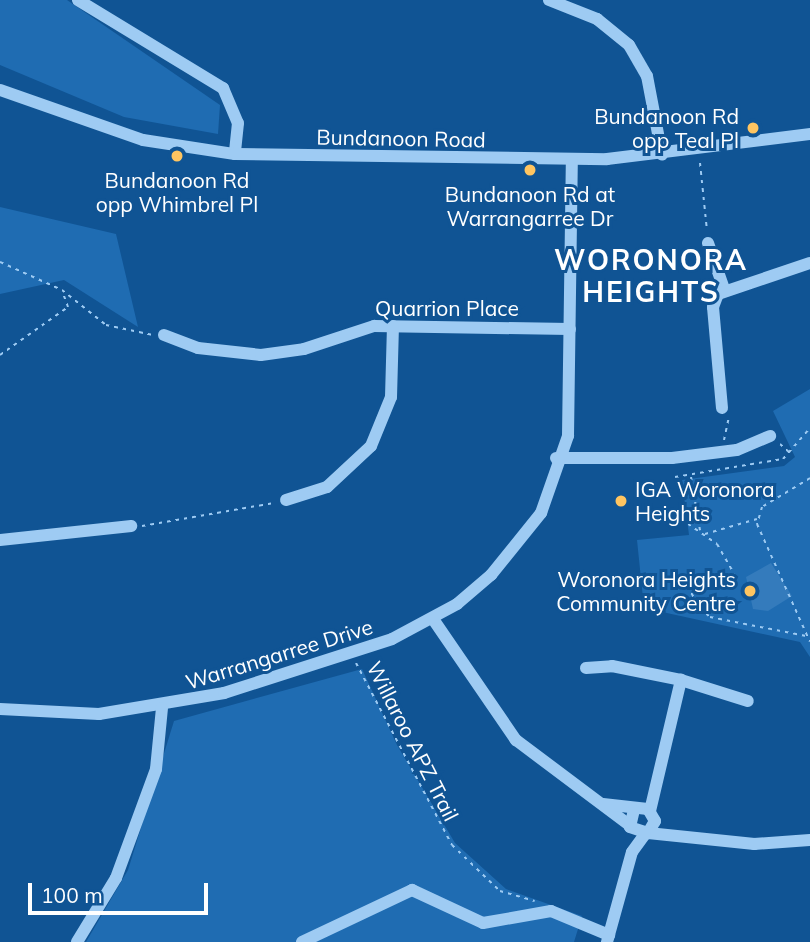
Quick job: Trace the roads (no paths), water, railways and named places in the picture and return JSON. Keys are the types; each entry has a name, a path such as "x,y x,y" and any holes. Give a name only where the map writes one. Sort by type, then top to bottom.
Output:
{"street":[{"path":"78,0 223,88 237,123 235,154"},
{"path":"549,0 597,19 629,45 647,76 662,155"},
{"name":"Bundanoon Road","path":"0,90 143,140 235,154 572,160 662,155 810,134"},
{"name":"Warrangarree Drive","path":"0,709 71,715 162,708 351,652 432,619 491,575 528,528 559,459 565,429 572,160"},
{"path":"708,243 724,289"},
{"path":"722,408 713,307 724,289 810,263"},
{"path":"286,500 327,487 371,446 391,397 393,326"},
{"name":"Quarrion Place","path":"164,335 198,348 261,355 393,326 569,329"},
{"path":"559,459 725,452 770,436"},
{"path":"0,540 131,526"},
{"path":"432,619 516,740 630,827 646,833 673,832 743,844 810,840"},
{"path":"586,668 612,666 681,680 748,701"},
{"path":"632,852 646,833 644,812 681,680"},
{"path":"77,942 116,878 156,769 162,708"},
{"path":"603,804 644,812 673,832"},
{"path":"302,942 405,890 493,924 551,911 608,938 632,852 630,827 644,812"}],"place":[{"name":"Bundanoon Rd opp Teal Pl","path":"753,128"},
{"name":"Bundanoon Rd opp Whimbrel Pl","path":"177,156"},
{"name":"Bundanoon Rd at Warrangarree Dr","path":"530,170"},
{"name":"IGA Woronora Heights","path":"621,501"},
{"name":"Woronora Heights Community Centre","path":"750,591"}],"district":[{"name":"WORONORA HEIGHTS","path":"651,276"}]}
